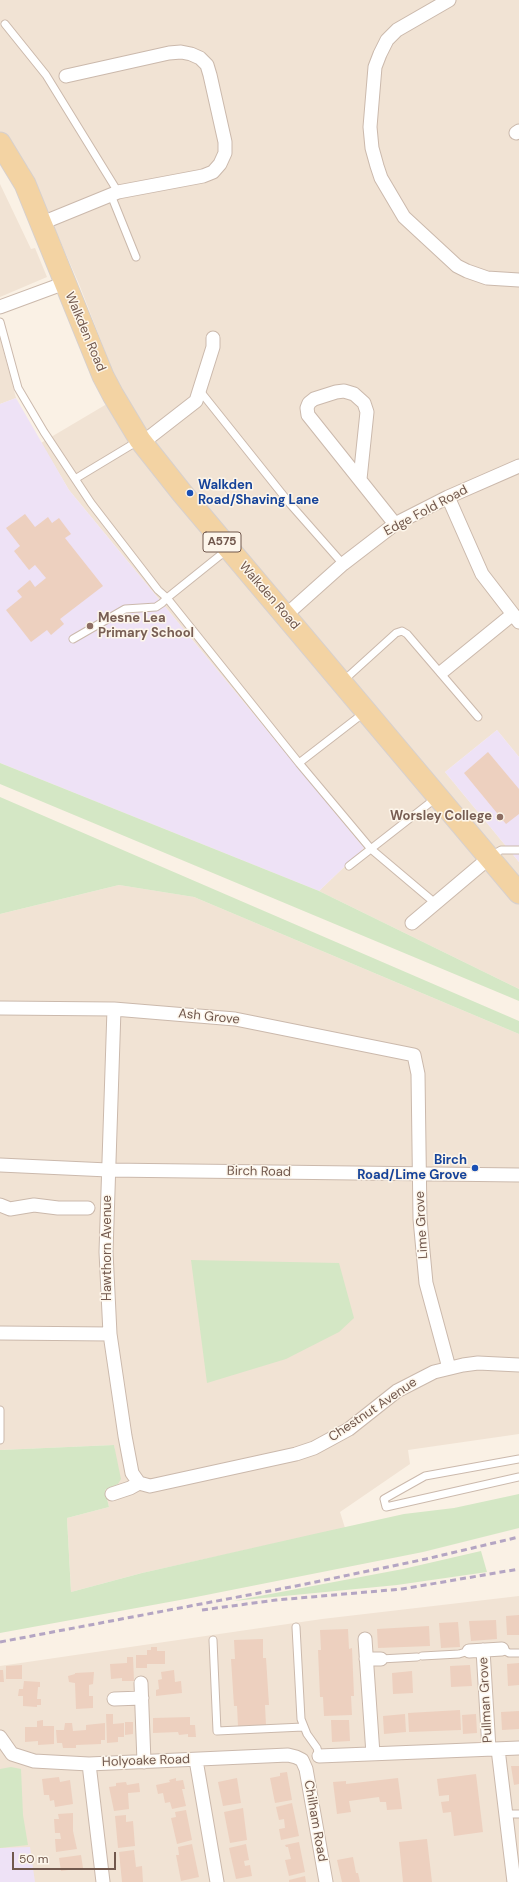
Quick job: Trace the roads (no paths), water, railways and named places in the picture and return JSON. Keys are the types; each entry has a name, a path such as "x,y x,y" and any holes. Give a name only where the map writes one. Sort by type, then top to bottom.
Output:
{"main road":[{"name":"Walkden Road","path":"0,143 25,184 103,376 141,442 228,549 286,615 519,894"}],"street":[{"path":"449,0 397,30 387,40 375,67 370,127 372,148 382,178 404,217 458,266 487,278 519,280"},
{"path":"42,223 114,194 204,176 213,172 220,164 225,154 225,142 210,75 207,65 196,56 181,52 66,76"},
{"path":"0,307 65,283"},
{"path":"141,442 192,405 200,391 213,348 213,338"},
{"path":"360,479 367,412 364,403 354,394 344,391 314,399 309,403 307,408 308,415 395,524"},
{"name":"Edge Fold Road","path":"286,615 343,564 395,524 448,497 519,466"},
{"path":"443,671 516,618 482,574 448,497"},
{"path":"412,923 489,858"},
{"name":"Ash Grove","path":"0,1008 114,1009 235,1019 414,1055"},
{"name":"Hawthorn Avenue","path":"114,1009 106,1252 110,1334 132,1473 139,1484"},
{"name":"Lime Grove","path":"414,1055 418,1074 420,1219 426,1283 449,1368"},
{"name":"Birch Road","path":"0,1165 108,1170 420,1175 519,1175"},
{"path":"0,1205 10,1208 67,1202 88,1208"},
{"path":"0,1333 110,1334"},
{"name":"Chestnut Avenue","path":"112,1494 139,1484 150,1486 296,1454 314,1448 349,1429 397,1391 421,1377 449,1368 478,1363 519,1365"},
{"path":"365,1639 373,1754"},
{"name":"Pullman Grove","path":"468,1651 502,1649"},
{"name":"Pullman Grove","path":"483,1650 493,1749 513,1814 514,1882"},
{"path":"366,1659 380,1659"},
{"path":"141,1683 144,1762"},
{"path":"114,1699 142,1698"},
{"name":"Holyoake Road","path":"0,1737 12,1754 25,1759 89,1764 288,1755 302,1760"},
{"path":"319,1756 519,1748"},
{"path":"196,1760 217,1882"},
{"name":"Chilham Road","path":"302,1760 306,1768 326,1882"},
{"path":"89,1764 103,1882"}],"lane":[{"path":"5,24 46,75 114,194 136,257"},
{"path":"0,322 18,388 75,479 158,590 167,598 299,763 371,849 435,903"},
{"path":"200,391 291,505 343,564"},
{"path":"75,479 141,442"},
{"path":"74,640 125,609 156,607 228,549"},
{"path":"341,682 396,633 402,631 407,634 478,717"},
{"path":"299,763 366,711"},
{"path":"349,866 437,796"},
{"path":"489,858 501,850 519,850"},
{"path":"0,1410 0,1440"},
{"path":"519,1459 425,1476 384,1499 386,1507 519,1477"},
{"path":"296,1627 301,1719 303,1727 317,1748 319,1756"},
{"path":"213,1640 217,1731 303,1727"},
{"path":"502,1649 509,1653 519,1653"},
{"path":"380,1659 459,1654 468,1651"}],"railway":[{"path":"0,1642 296,1586 426,1559 519,1537"},
{"path":"202,1610 276,1600 402,1589 519,1569"}],"place":[{"name":"Walkden Road/Shaving Lane","path":"190,493"},
{"name":"Mesne Lea Primary School","path":"90,626"},
{"name":"Worsley College","path":"500,817"},
{"name":"Birch Road/Lime Grove","path":"475,1168"}]}
